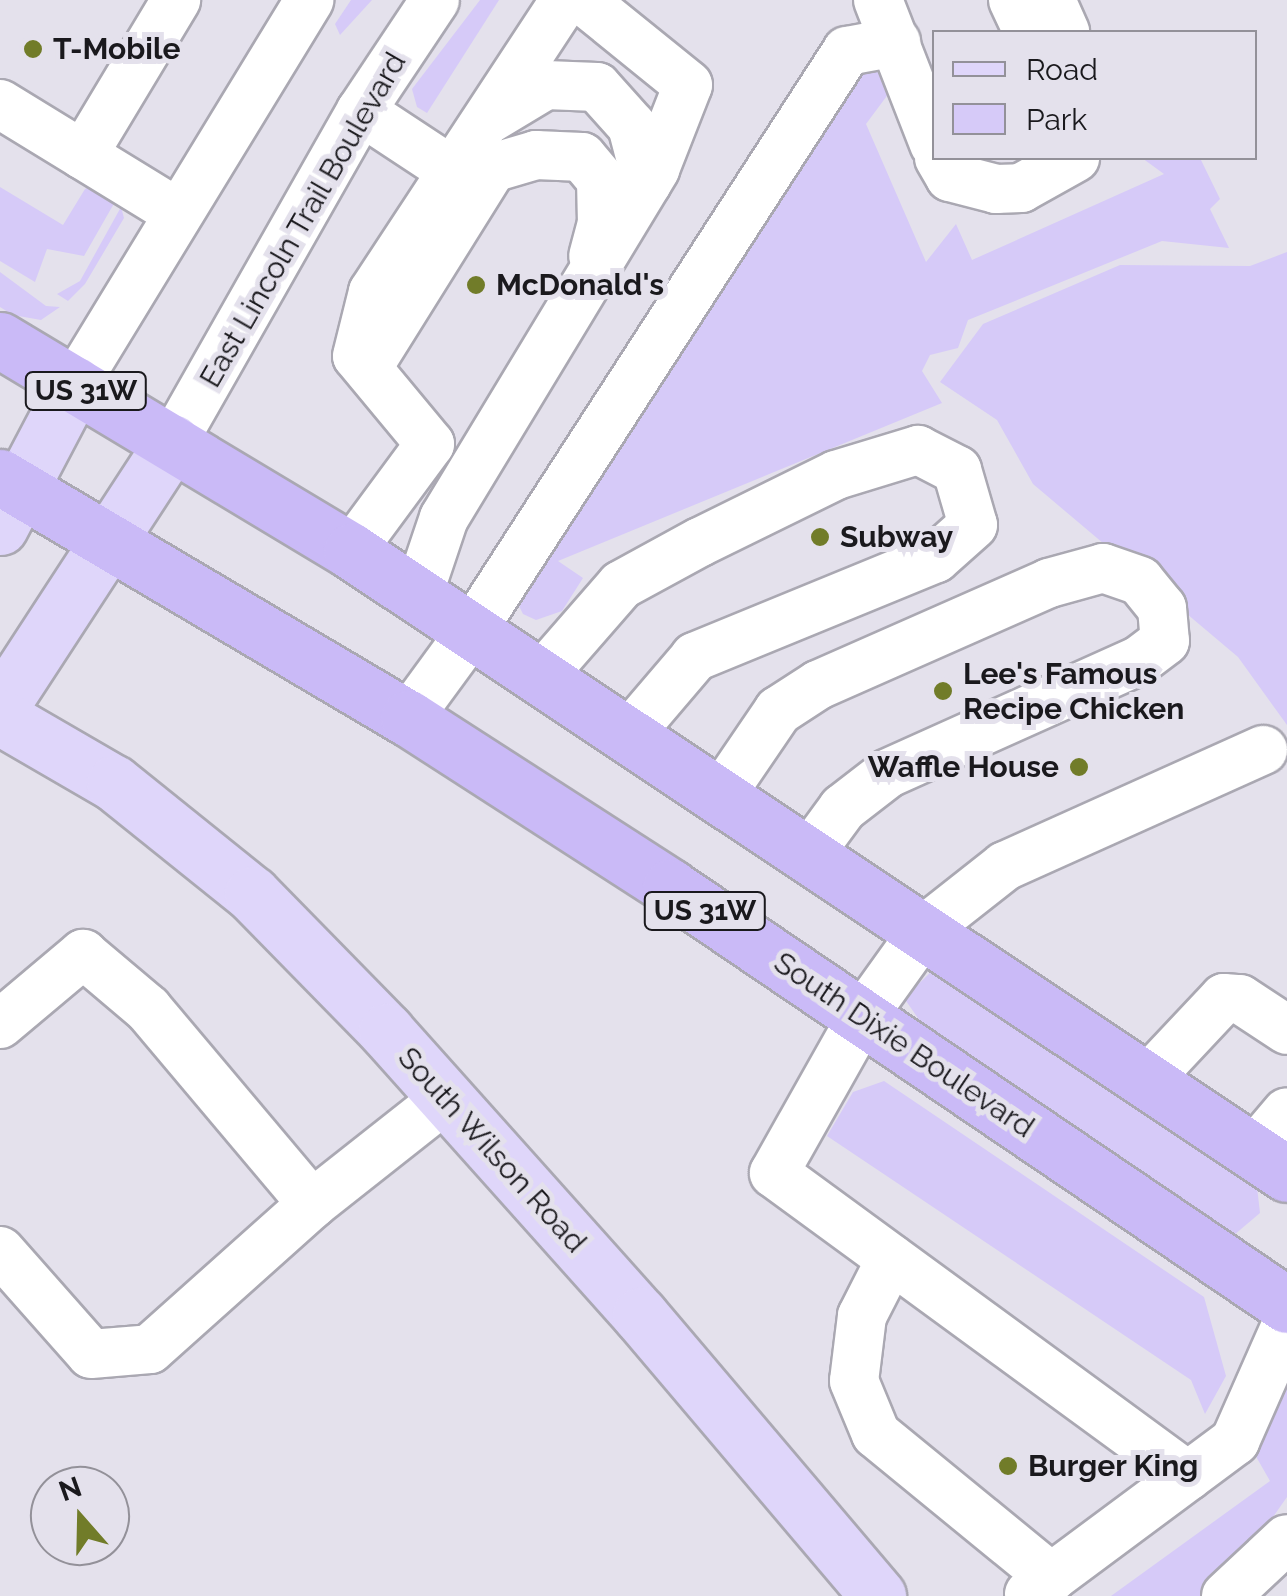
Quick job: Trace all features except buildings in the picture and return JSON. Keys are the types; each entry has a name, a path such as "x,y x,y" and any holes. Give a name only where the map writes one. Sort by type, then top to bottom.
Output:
{"highway":[{"name":"US 31W","path":"0,340 351,552 1148,1079 1276,1146"},
{"name":"US 31W","path":"7,498 107,540"},
{"name":"South Dixie Boulevard","path":"107,540 408,718 1287,1305"}],"main road":[{"path":"7,498 74,384"},
{"path":"0,707 174,442"},
{"name":"South Wilson Road","path":"0,718 62,750 175,827 252,894 640,1315 878,1596"}],"street":[{"path":"83,155 176,0"},
{"path":"74,384 308,0"},
{"name":"East Lincoln Trail Boulevard","path":"174,442 368,101 435,0"},
{"path":"470,472 430,444 357,356 372,292 470,153 565,0"},
{"path":"417,598 444,518 647,183 688,85 583,0"},
{"path":"1013,0 1027,30"},
{"path":"1051,0 1064,30"},
{"path":"408,718 471,632 847,51 887,21 932,133"},
{"path":"470,153 546,86 597,87 632,126 647,183"},
{"path":"368,101 470,153 582,158 602,180 602,203 585,284"},
{"path":"0,104 176,212"},
{"path":"943,160 950,177 996,190 1022,188 1071,160"},
{"path":"351,552 430,444"},
{"path":"540,678 621,585 700,542 836,475 918,450 957,470 973,525 936,558 696,657 630,733"},
{"path":"721,795 778,711 818,684 1049,583 1104,568 1140,581 1162,608 1165,642 1138,661 887,774 843,808 810,853"},
{"path":"1188,1476 774,1173 862,1018 925,929 1005,866 1263,750"},
{"path":"0,1024 83,954 148,1009 312,1204"},
{"path":"1148,1079 1224,998 1240,999 1287,1030"},
{"path":"0,1251 91,1354 150,1350 312,1204 444,1099"},
{"path":"891,1259 862,1316 854,1381 876,1434 1039,1587 1236,1441 1287,1324"},
{"path":"1226,1596 1287,1539"}],"green space":[{"path":"351,0 372,0 340,35 335,24"},
{"path":"480,0 499,0 427,113 417,107 412,89"},
{"path":"874,68 892,89 866,124 926,262 956,224 972,260 1164,174 1145,160 1201,160 1220,199 1210,209 1229,248 1162,241 968,320 958,348 930,355 922,371 942,403 558,561 583,578 562,611 536,620 523,614 515,598 839,76"},
{"path":"94,185 116,200 84,256 47,249 35,282 0,261 0,187 63,225 85,189"},
{"path":"121,207 124,218 85,284 68,301 57,294 80,281"},
{"path":"1287,252 1287,725 1238,657 1033,484 997,420 940,382 983,324 1120,265 1250,266"},
{"path":"0,272 46,306 60,307 41,320 13,315 0,307"},
{"path":"932,971 1257,1187 1260,1213 1234,1235 1221,1228 922,1024 904,998"},
{"path":"884,1081 1204,1297 1226,1376 1205,1414 1191,1380 827,1136 853,1092"},
{"path":"1287,1383 1287,1497 1238,1567 1214,1596 1111,1596 1270,1481 1254,1453 1271,1402"}],"place":[{"name":"T-Mobile","path":"33,49"},
{"name":"McDonald's","path":"476,285"},
{"name":"Subway","path":"820,537"},
{"name":"Lee's Famous Recipe Chicken","path":"943,691"},
{"name":"Waffle House","path":"1079,767"},
{"name":"Burger King","path":"1008,1466"}]}
